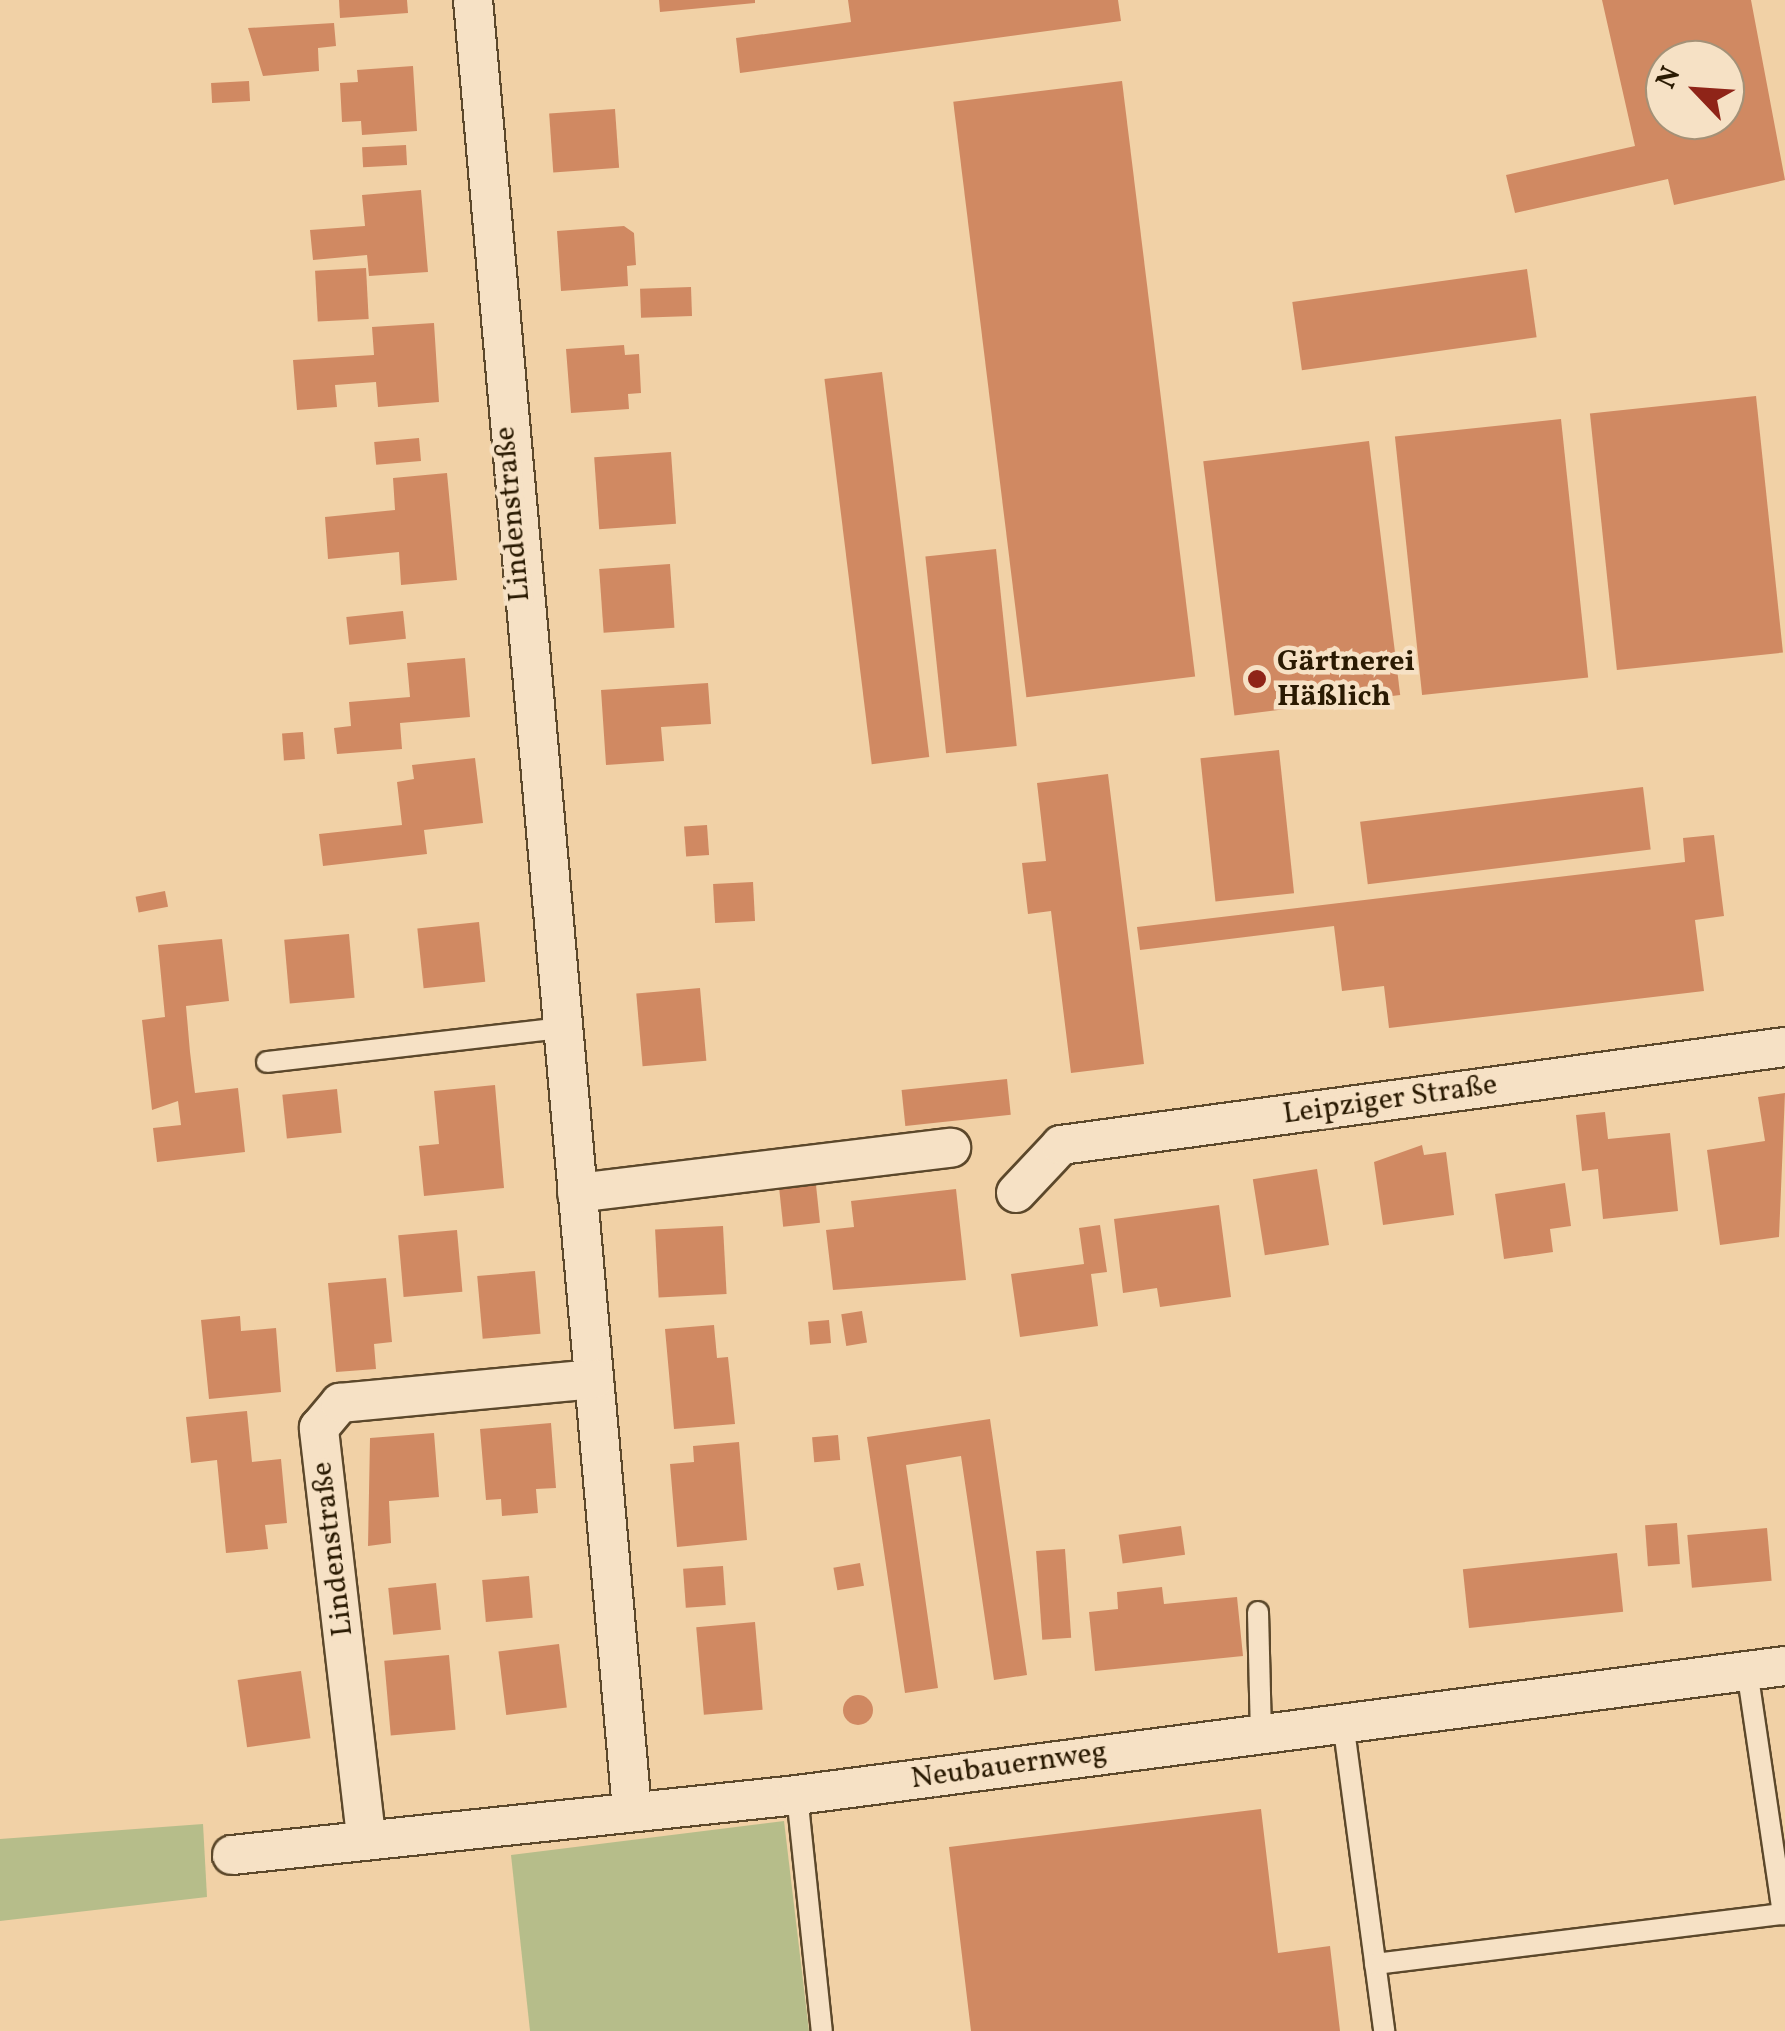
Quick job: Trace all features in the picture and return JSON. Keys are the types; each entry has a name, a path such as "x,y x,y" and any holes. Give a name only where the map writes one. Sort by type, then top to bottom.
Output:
{"street":[{"name":"Lindenstraße","path":"473,0 632,1811"},
{"name":"Leipziger Straße","path":"1016,1193 1061,1144 1785,1047"},
{"path":"577,1193 951,1148"},
{"name":"Lindenstraße","path":"366,1836 318,1428 340,1403 594,1379"},
{"name":"Neubauernweg","path":"232,1855 366,1836 797,1796 1785,1666"}],"lane":[{"path":"267,1062 561,1028"},
{"path":"1258,1612 1261,1733"},
{"path":"1376,1964 1784,1914 1747,1670"},
{"path":"1343,1722 1384,2031"},
{"path":"797,1796 822,2031"}],"green space":[{"path":"784,1821 809,2031 530,2031 511,1855"},
{"path":"203,1824 207,1897 0,1921 0,1839"}],"building":[{"path":"339,0 407,0 408,13 340,18"},
{"path":"659,0 755,0 755,3 660,12"},
{"path":"848,0 1118,0 1121,21 740,73 736,38 851,22"},
{"path":"1602,0 1751,0 1785,180 1674,205 1668,179 1515,213 1506,175 1635,146"},
{"path":"334,23 336,46 318,48 319,71 263,76 248,28"},
{"path":"413,66 417,131 362,135 361,121 342,122 340,83 358,82 357,70"},
{"path":"249,81 250,101 212,103 211,83"},
{"path":"1122,81 1195,677 1026,697 953,102"},
{"path":"615,109 619,168 553,172 549,114"},
{"path":"406,145 407,165 363,167 362,147"},
{"path":"421,190 428,272 369,276 367,255 313,260 310,230 365,226 362,195"},
{"path":"624,226 634,233 636,265 627,266 628,286 561,291 557,231"},
{"path":"366,268 369,319 318,322 315,271"},
{"path":"1527,269 1537,337 1302,370 1292,302"},
{"path":"691,287 692,316 641,318 640,289"},
{"path":"434,323 439,402 378,407 376,382 335,385 337,407 297,410 293,360 374,355 372,327"},
{"path":"624,345 625,355 639,354 641,393 628,394 629,409 571,413 566,349"},
{"path":"882,372 929,757 872,764 824,379"},
{"path":"1756,396 1783,653 1617,670 1590,413"},
{"path":"1561,419 1588,678 1422,695 1395,436"},
{"path":"419,438 421,461 376,465 374,442"},
{"path":"1369,441 1400,695 1234,715 1203,461"},
{"path":"671,452 676,524 599,529 594,457"},
{"path":"447,473 457,580 401,585 399,552 328,559 325,517 395,510 393,478"},
{"path":"996,549 1017,746 946,753 925,556"},
{"path":"670,564 674,628 604,633 599,569"},
{"path":"403,611 406,639 349,645 346,617"},
{"path":"465,658 470,717 400,723 402,749 337,754 334,728 351,726 349,702 410,697 407,663"},
{"path":"708,683 711,724 661,727 664,761 606,765 601,690"},
{"path":"303,732 305,759 284,760 282,733"},
{"path":"1279,750 1294,893 1215,901 1200,758"},
{"path":"475,758 483,823 424,830 427,854 323,866 319,834 402,825 397,782 414,779 412,765"},
{"path":"1108,774 1144,1064 1071,1073 1051,911 1028,914 1022,863 1046,861 1037,783"},
{"path":"1643,787 1651,850 1368,884 1360,822"},
{"path":"707,825 709,855 686,857 684,827"},
{"path":"1714,835 1724,916 1695,920 1704,991 1389,1028 1384,986 1342,991 1334,926 1140,950 1137,927 1685,862 1683,838"},
{"path":"753,882 755,921 715,923 713,884"},
{"path":"165,891 168,907 139,912 136,897"},
{"path":"479,922 485,982 424,988 417,928"},
{"path":"349,934 355,998 290,1003 284,940"},
{"path":"222,939 229,1001 186,1006 190,1052 195,1093 238,1088 245,1152 157,1162 153,1128 181,1125 178,1101 152,1110 142,1020 165,1017 158,945"},
{"path":"700,988 706,1061 643,1066 636,994"},
{"path":"1007,1079 1011,1115 905,1126 902,1090"},
{"path":"495,1085 504,1188 424,1196 419,1146 439,1144 434,1091"},
{"path":"337,1089 342,1133 287,1139 282,1095"},
{"path":"1785,1093 1779,1237 1720,1245 1707,1150 1765,1141 1758,1097"},
{"path":"1605,1112 1608,1139 1670,1133 1678,1211 1603,1219 1598,1169 1582,1171 1576,1115"},
{"path":"1422,1145 1424,1155 1446,1152 1454,1215 1383,1225 1374,1162"},
{"path":"1317,1169 1329,1245 1265,1255 1253,1179"},
{"path":"1565,1183 1571,1226 1550,1229 1553,1252 1504,1259 1495,1194"},
{"path":"816,1185 820,1223 783,1227 779,1189"},
{"path":"956,1189 966,1280 833,1290 826,1230 854,1227 851,1201"},
{"path":"1219,1205 1231,1297 1160,1307 1157,1288 1123,1293 1114,1219"},
{"path":"1100,1225 1107,1272 1091,1274 1098,1326 1020,1337 1011,1274 1084,1264 1079,1228"},
{"path":"723,1226 727,1294 659,1297 655,1230"},
{"path":"457,1230 462,1292 404,1297 398,1235"},
{"path":"535,1271 540,1334 483,1339 477,1276"},
{"path":"386,1278 392,1342 374,1344 376,1369 336,1372 328,1283"},
{"path":"862,1311 867,1343 846,1346 841,1314"},
{"path":"240,1316 241,1331 276,1328 281,1392 209,1399 201,1320"},
{"path":"829,1320 831,1343 810,1345 808,1322"},
{"path":"714,1325 717,1358 728,1357 735,1424 674,1429 665,1329"},
{"path":"247,1411 252,1462 281,1459 287,1523 265,1525 268,1549 226,1553 217,1460 191,1463 186,1417"},
{"path":"990,1419 1027,1675 994,1680 961,1456 906,1465 938,1688 905,1693 867,1437"},
{"path":"551,1423 556,1488 536,1489 538,1513 502,1516 501,1499 486,1500 480,1429"},
{"path":"434,1433 439,1497 389,1501 391,1543 368,1546 370,1438"},
{"path":"838,1435 840,1460 814,1462 812,1437"},
{"path":"739,1442 747,1540 677,1547 670,1464 694,1462 693,1446"},
{"path":"1677,1523 1680,1564 1648,1566 1645,1525"},
{"path":"1181,1526 1185,1555 1123,1563 1119,1535"},
{"path":"1767,1528 1772,1581 1692,1588 1687,1535"},
{"path":"1065,1549 1071,1638 1042,1640 1036,1551"},
{"path":"1617,1553 1623,1612 1469,1628 1463,1569"},
{"path":"860,1563 864,1586 837,1590 833,1568"},
{"path":"723,1566 726,1605 686,1608 683,1569"},
{"path":"529,1576 533,1618 486,1622 482,1580"},
{"path":"436,1583 441,1630 393,1635 388,1588"},
{"path":"1162,1587 1164,1604 1237,1597 1243,1656 1095,1671 1089,1612 1118,1609 1117,1592"},
{"path":"755,1622 763,1710 704,1715 696,1627"},
{"path":"559,1644 567,1708 506,1715 498,1651"},
{"path":"449,1655 456,1730 391,1735 384,1661"},
{"path":"301,1671 310,1738 247,1747 238,1680"},
{"path":"858,1695 869,1699 873,1710 869,1721 858,1725 847,1721 843,1710 847,1699"},
{"path":"1261,1809 1278,1953 1330,1946 1340,2031 971,2031 949,1847"}],"place":[{"name":"Gärtnerei Häßlich","path":"1257,679"}]}
